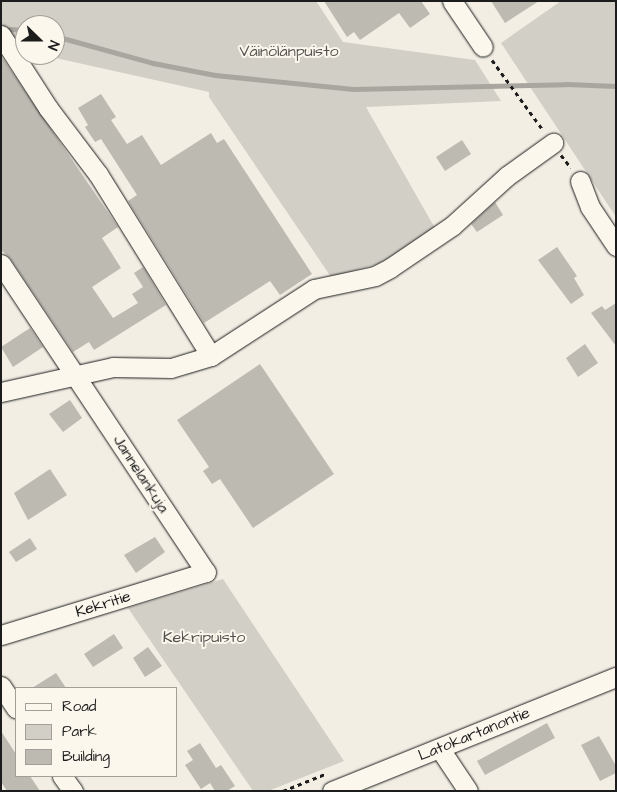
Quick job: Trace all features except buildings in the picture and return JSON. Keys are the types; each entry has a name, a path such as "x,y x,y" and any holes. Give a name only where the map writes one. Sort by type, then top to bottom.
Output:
{"street":[{"path":"452,1 483,48"},
{"path":"1,35 6,51 98,174 211,356"},
{"path":"1,392 112,367 171,368 211,356 314,289 375,276 390,268 452,226 507,176 552,143"},
{"path":"580,181 590,207 616,246"},
{"name":"Jannelankuja","path":"1,264 77,375 206,572"},
{"name":"Kekritie","path":"1,635 206,572"},
{"name":"Latokartanontie","path":"332,791 614,680"},
{"path":"1,686 15,707"},
{"path":"440,749 468,791"},
{"path":"63,777 73,791"}],"path":[{"path":"483,48 518,95"}],"green space":[{"name":"Väinölänpuisto","path":"1,1 316,1 343,42 475,60 501,101 366,107 436,230 378,264 331,277 209,97 209,92 65,60 65,15 15,15 15,47 1,23"},
{"path":"561,1 616,1 616,217 501,43"},
{"name":"Kekripuisto","path":"223,579 344,761 268,791 253,791 128,608"}],"waterway":[{"path":"10,29 15,29"},
{"path":"65,39 153,63 215,75 353,89 566,84 616,86"}]}
